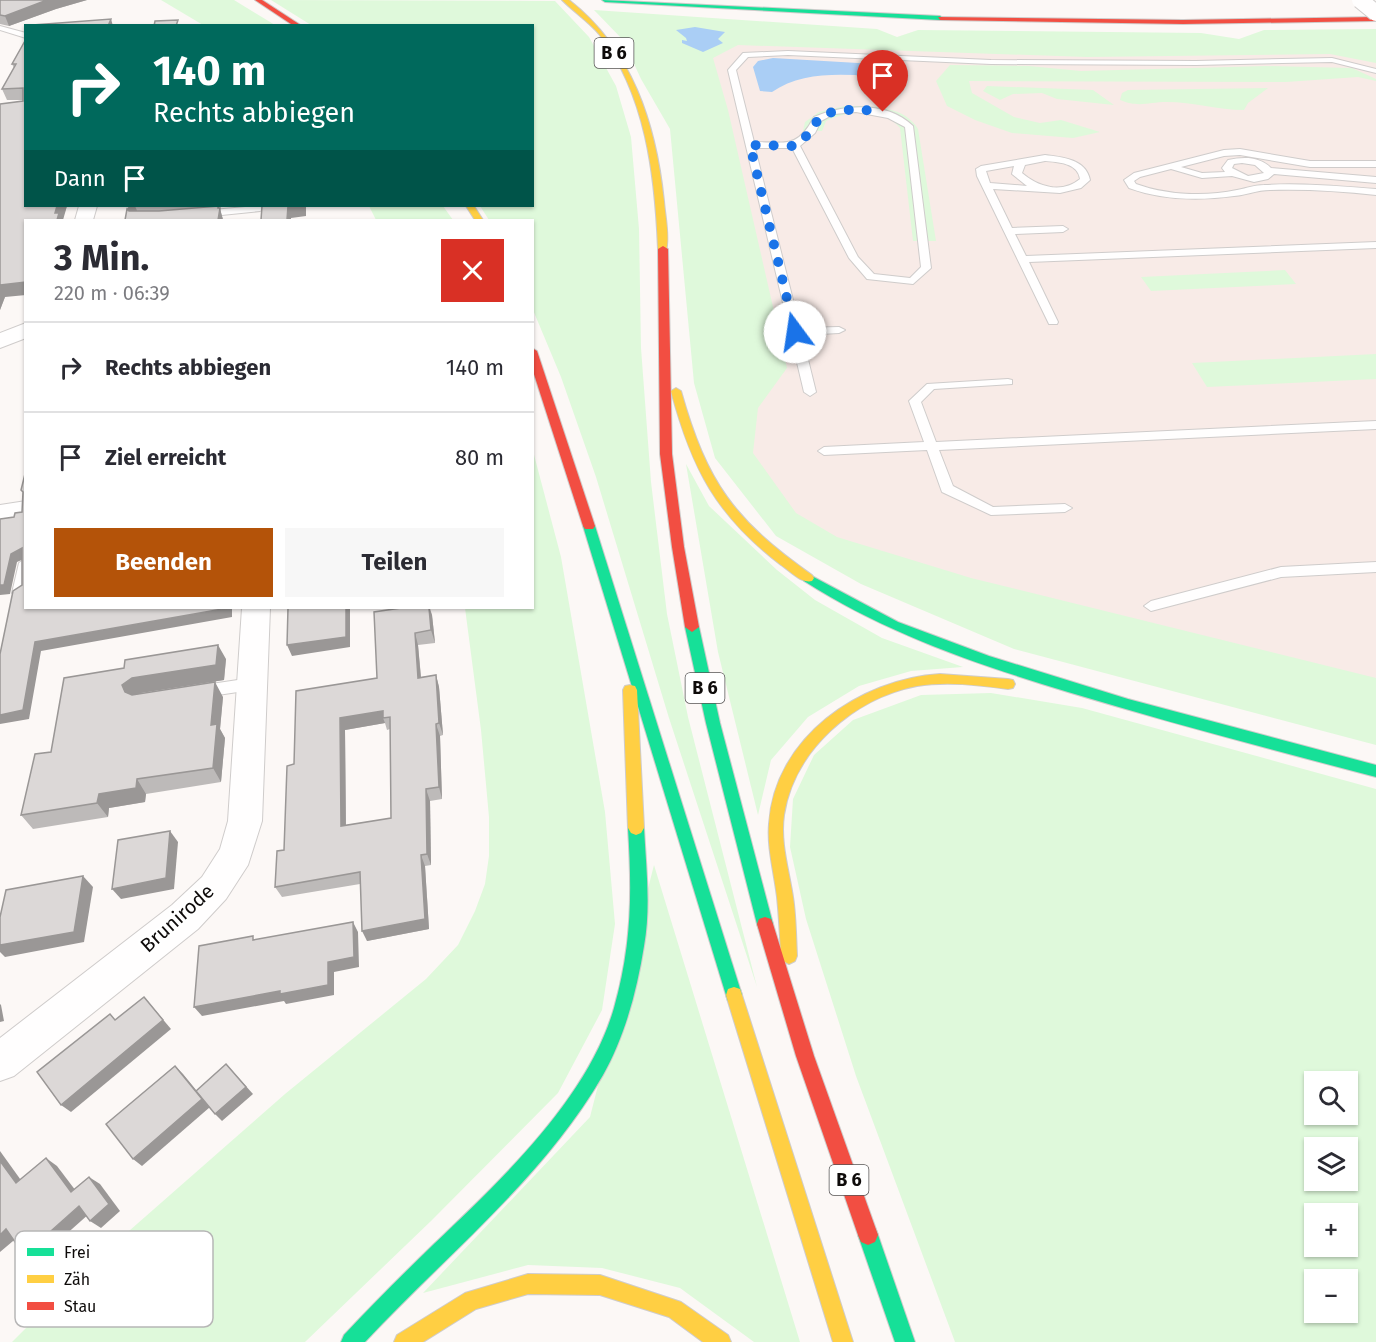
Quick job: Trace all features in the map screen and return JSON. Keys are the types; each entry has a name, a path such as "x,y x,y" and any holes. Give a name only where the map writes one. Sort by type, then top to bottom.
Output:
{"highway":[{"path":"258,0 296,24"},
{"path":"605,0 792,13 980,21 1160,22 1376,19"},
{"path":"738,0 977,11 1376,11"},
{"name":"B 6","path":"568,3 604,37 617,57 629,81 649,140 656,173 661,223 665,447 682,578 700,668 743,848 793,1018 905,1342"},
{"path":"665,349 696,459 714,490 736,518 798,573 838,598 895,627 954,651 1106,699 1376,771"},
{"path":"534,357 630,652 744,1028 843,1342"},
{"path":"351,1342 379,1309 501,1194 572,1112 597,1067 619,1018 633,965 638,909 631,770 630,652"},
{"path":"793,1018 786,905 777,857 777,813 786,783 801,753 821,729 848,709 880,691 916,681 970,679 1106,699"},
{"path":"404,1342 472,1300 528,1284 600,1285 674,1309 721,1342"}],"street":[{"path":"1360,0 1376,11"},
{"path":"0,340 24,330"},
{"path":"0,514 24,510"},
{"name":"Brunirode","path":"0,1062 185,916 214,888 236,854 245,821 256,609"}],"lane":[{"path":"0,28 24,35"},
{"path":"810,392 732,70 746,55 788,53 991,62 1196,63 1332,60 1376,71"},
{"path":"750,145 795,146 812,131 818,119 832,112 856,109 883,112 898,117 909,126 926,268 913,281 871,277 854,258 795,146"},
{"path":"1376,180 1269,171 1259,159 1240,152 1215,155 1137,175 1129,180 1132,186 1147,192 1171,195 1237,193 1268,188 1327,187 1376,192"},
{"path":"1215,155 1228,164"},
{"path":"987,186 1063,189 1081,185 1085,175 1076,165 1056,159 1026,161 981,169 982,176 1053,322"},
{"path":"1228,164 1236,160 1259,159 1310,164 1376,164"},
{"path":"1026,161 1019,164 1016,169 1017,174 1030,184 1052,189"},
{"path":"1228,164 1227,168 1233,174"},
{"path":"1172,166 1186,174 1199,177 1233,174 1257,179 1268,188"},
{"path":"1257,179 1267,176 1269,171"},
{"path":"194,215 260,208"},
{"path":"1009,231 1064,230"},
{"path":"1022,259 1376,245"},
{"path":"795,332 839,330"},
{"path":"1008,382 931,386 915,401 947,489 991,511 1065,508"},
{"path":"824,451 1376,425"},
{"path":"1150,606 1281,572 1376,567"},
{"path":"19,593 24,572"},
{"path":"185,694 251,684"}],"shaded area":[{"path":"733,42 1350,49 1376,56 1376,686 809,541 732,452 681,78"}],"green space":[{"path":"161,0 234,0 273,24 201,24"},
{"path":"271,0 555,1 589,37 616,86 631,137 639,229 641,348 651,482 667,614 688,717 757,987 669,718 596,477 561,377 534,312 534,219 488,219 481,207 534,207 534,24 309,24"},
{"path":"594,10 877,29 897,37 918,30 1201,33 1239,39 1264,30 1376,29 1376,63 1330,54 1087,57 738,45 713,58 728,110 787,368 758,408 753,453 796,513 837,537 971,578 1376,678 1376,745 1014,649 861,584 776,536 715,458 694,383 670,129 641,79 623,40"},
{"path":"950,65 1029,66 1081,71 1266,66 1352,68 1376,81 1358,77 1286,82 969,81 972,93 1014,117 1040,123 1061,120 1100,132 1073,138 1012,133 975,120 947,106 936,81"},
{"path":"987,86 1093,90 1114,105 1057,99 1042,93 1013,94 1000,100 983,91"},
{"path":"1268,88 1248,103 1244,110 1177,102 1138,104 1120,100 1122,93 1128,90"},
{"path":"845,106 875,107 895,111 912,121 918,129 936,241 913,241 900,128 893,122 875,114 854,113 826,121 822,131 803,131 805,122 819,112"},
{"path":"370,207 444,207 452,219 376,219"},
{"path":"1285,270 1296,284 1151,291 1141,277"},
{"path":"1376,354 1376,379 1207,387 1192,363"},
{"path":"534,455 561,557 605,812 615,924 602,1010 558,1093 431,1221 305,1342 12,1342 27,1327 213,1327 213,1231 129,1231 285,1094 426,979 458,945 485,884 489,856 489,817 481,730 465,609 534,609"},
{"path":"686,464 709,506 777,570 815,600 882,638 963,667 911,671 859,686 808,717 771,760 758,815 718,652"},
{"path":"991,693 1082,708 1376,789 1376,1342 955,1342 856,1076 806,919 790,847 793,799 814,755 853,720 921,695"},
{"path":"654,865 800,1342 754,1342 680,1288 602,1268 528,1265 423,1293 590,1117"}],"water":[{"path":"695,27 725,32 718,39 723,43 703,52 682,43 682,40 687,41 686,38 676,30"},
{"path":"773,58 892,65 901,69 903,74 895,78 815,76 785,84 772,92 760,91 753,67 758,61"}],"building":[{"path":"0,0 47,0 5,16 0,15"},
{"path":"111,19 109,24 46,24"},
{"path":"178,20 177,24 154,24 155,21"},
{"path":"24,43 24,207 57,207 55,213 59,213 57,219 24,219 24,282 0,285 0,104 23,101 23,88 2,89 16,64 12,64"},
{"path":"262,207 288,207 287,219 261,219"},
{"path":"220,208 218,219 125,219 127,209 129,211"},
{"path":"24,478 24,609 222,609 35,642 23,710 0,715 0,654 13,591 22,585 22,548 11,554 4,585 0,585 0,519 14,517 15,513 22,512 23,492 21,490"},
{"path":"288,609 346,609 346,637 287,645"},
{"path":"394,609 429,609 431,630 415,633 418,678 436,675 439,723 436,724 439,787 426,789 427,854 421,855 425,919 362,931 360,872 275,887 277,851 284,850 287,766 294,764 296,691 377,678 374,612","holes":["383,711 383,718 390,717 391,818 341,826 340,718"]},
{"path":"218,645 216,665 132,678 122,685 125,692 132,695 215,682 211,725 217,724 213,768 137,779 136,788 99,794 97,803 21,815 35,754 51,752 64,678 124,668 125,660"},
{"path":"170,831 166,878 112,889 118,840"},
{"path":"83,876 74,932 0,945 0,917 6,890"},
{"path":"353,922 354,957 328,962 328,985 280,994 280,991 194,1007 199,946 253,936 253,940"},
{"path":"144,997 163,1020 61,1105 37,1072 110,1014 115,1020"},
{"path":"226,1064 246,1087 215,1114 196,1091"},
{"path":"175,1066 202,1099 133,1159 106,1124"},
{"path":"46,1158 71,1192 89,1177 109,1204 90,1221 79,1206 51,1231 15,1231 15,1242 6,1229 0,1235 0,1161 16,1183"}],"traffic: fast":[{"path":"605,0 940,18"},
{"path":"589,526 734,995"},
{"path":"808,578 835,595 893,625 984,660 1128,704 1376,771"},
{"path":"692,627 713,723 765,924"},
{"path":"351,1342 526,1165 565,1118 597,1067 622,1010 636,946 639,902 636,828"},
{"path":"868,1235 905,1342"}],"traffic: slow":[{"path":"565,0 601,33 620,61 632,86 655,166 663,249"},
{"path":"471,207 478,219"},
{"path":"676,391 697,456 721,499 761,542 808,578"},
{"path":"789,956 787,912 776,826 783,790 794,766 808,745 846,710 892,687 917,681 940,679 1008,684"},
{"path":"630,690 636,828"},
{"path":"734,995 843,1342"},
{"path":"404,1342 472,1300 528,1284 600,1285 674,1309 721,1342"}],"traffic: jam":[{"path":"258,0 296,24"},
{"path":"940,18 1183,22 1376,19"},
{"path":"663,249 666,454 678,547 692,627"},
{"path":"534,357 589,526"},
{"path":"765,924 805,1056 868,1235"}],"route":[{"path":"795,332 750,145 795,146 812,131 818,119 832,112 856,109 883,112"}]}
